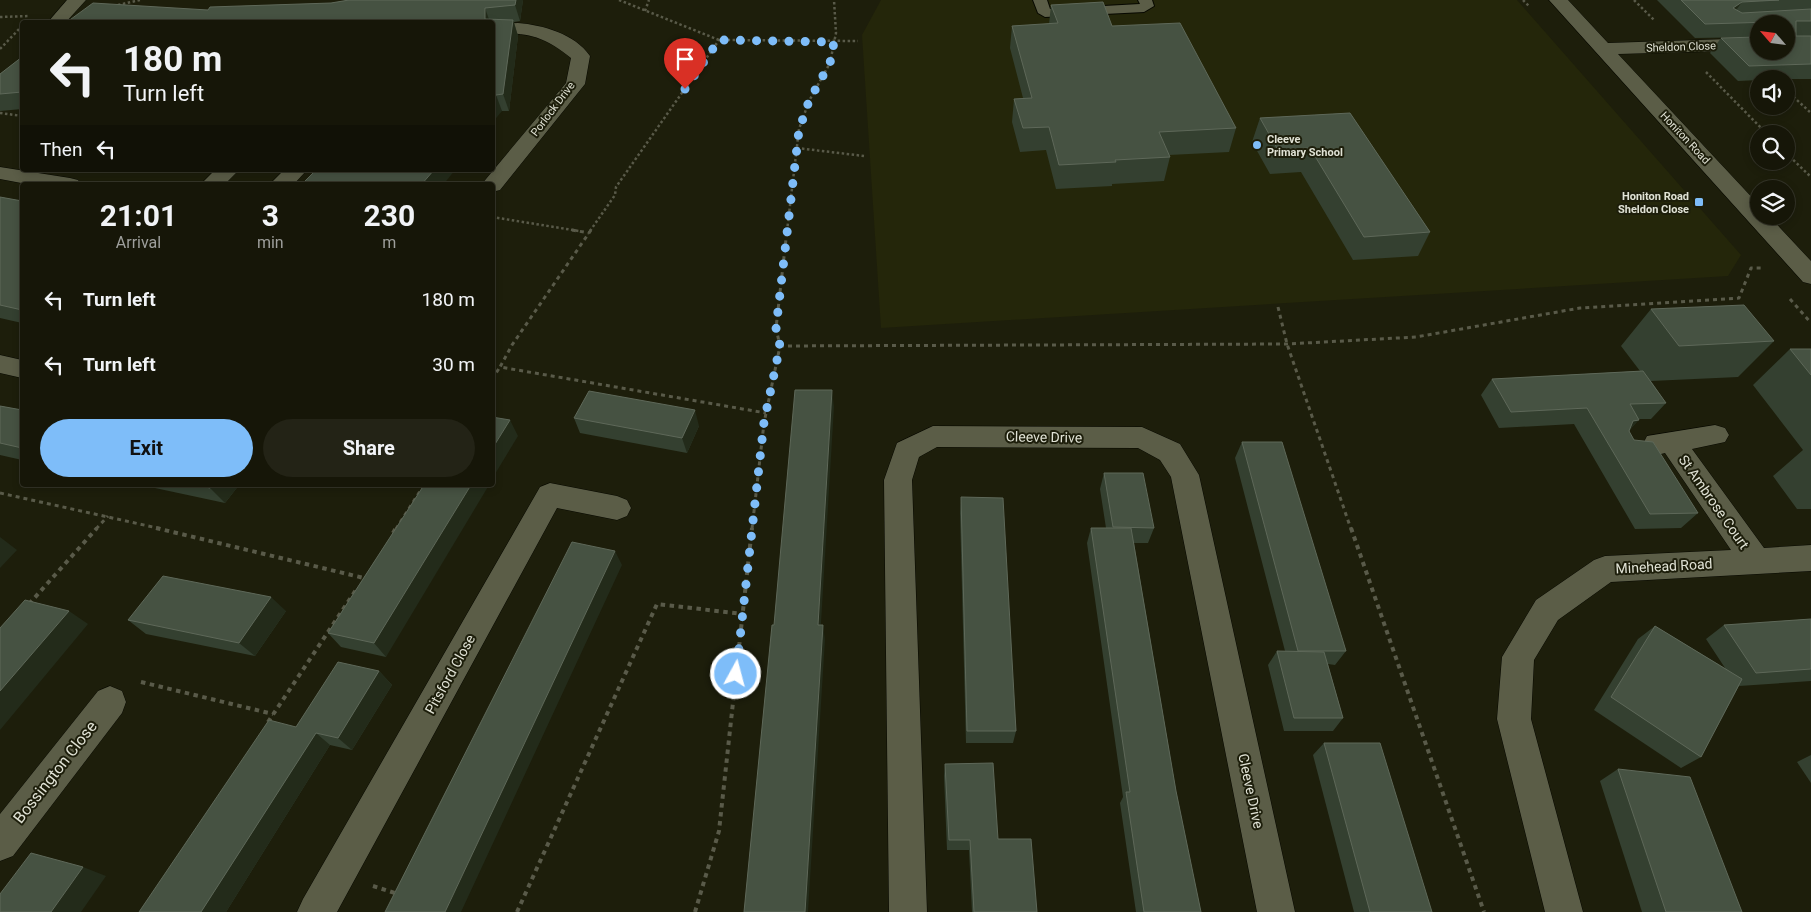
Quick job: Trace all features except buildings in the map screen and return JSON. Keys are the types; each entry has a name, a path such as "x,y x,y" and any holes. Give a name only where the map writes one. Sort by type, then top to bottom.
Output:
{"street":[{"path":"59,20 77,0"},
{"name":"Honiton Road","path":"1558,0 1807,272"},
{"name":"Porlock Drive","path":"494,182 575,84 581,56 559,39 520,26 495,28"},
{"name":"Sheldon Close","path":"1603,49 1750,44"},
{"path":"214,182 226,172"},
{"path":"283,182 294,172"},
{"path":"0,173 52,182"},
{"path":"0,364 20,369"},
{"name":"St Ambrose Court","path":"1630,446 1673,443 1715,434"},
{"name":"Cleeve Drive","path":"908,912 898,480 907,451 933,436 943,436 1142,438 1170,452 1185,475 1276,912"},
{"name":"St Ambrose Court","path":"1673,443 1756,561"},
{"name":"Pitsford Close","path":"316,912 550,495 617,508"},
{"name":"Minehead Road","path":"1564,912 1514,719 1518,658 1547,610 1605,569 1811,558"},
{"name":"Bossington Close","path":"0,843 110,702"}],"lane":[{"path":"1043,6 1144,8 1147,6 1144,0"}],"path":[{"path":"619,0 719,40 858,41"},
{"path":"645,11 649,0"},
{"path":"695,912 719,831 766,413 780,346 776,328 799,130 809,101 830,63 836,32 834,0"},
{"path":"0,49 20,28"},
{"path":"495,374 512,345 615,195 616,187 719,40"},
{"path":"1681,47 1758,125"},
{"path":"1795,98 1811,113"},
{"path":"0,113 20,116"},
{"path":"797,148 864,156"},
{"path":"1795,162 1811,177"},
{"path":"495,217 589,233"},
{"path":"780,346 1287,344 1416,337 1580,308 1739,298 1750,268 1807,272"},
{"path":"1278,307 1287,344 1484,912"},
{"path":"500,367 766,413"},
{"path":"389,539 423,487"},
{"path":"0,493 108,516 364,578"},
{"path":"25,608 108,516"},
{"path":"262,730 369,570"},
{"path":"517,912 657,604 743,614"},
{"path":"110,702 127,679 273,714"},
{"path":"337,874 400,895"}],"shaded area":[{"name":"Cleeve Primary School","path":"881,0 1517,0 1741,255 1728,276 881,328 862,35"}],"place":[{"name":"Cleeve Primary School","path":"1257,145"},
{"name":"Honiton Road Sheldon Close","path":"1699,202"}],"route":[{"path":"685,89 719,40 834,42 830,63 809,101 799,130 776,328 780,346 764,422 736,674"}]}
